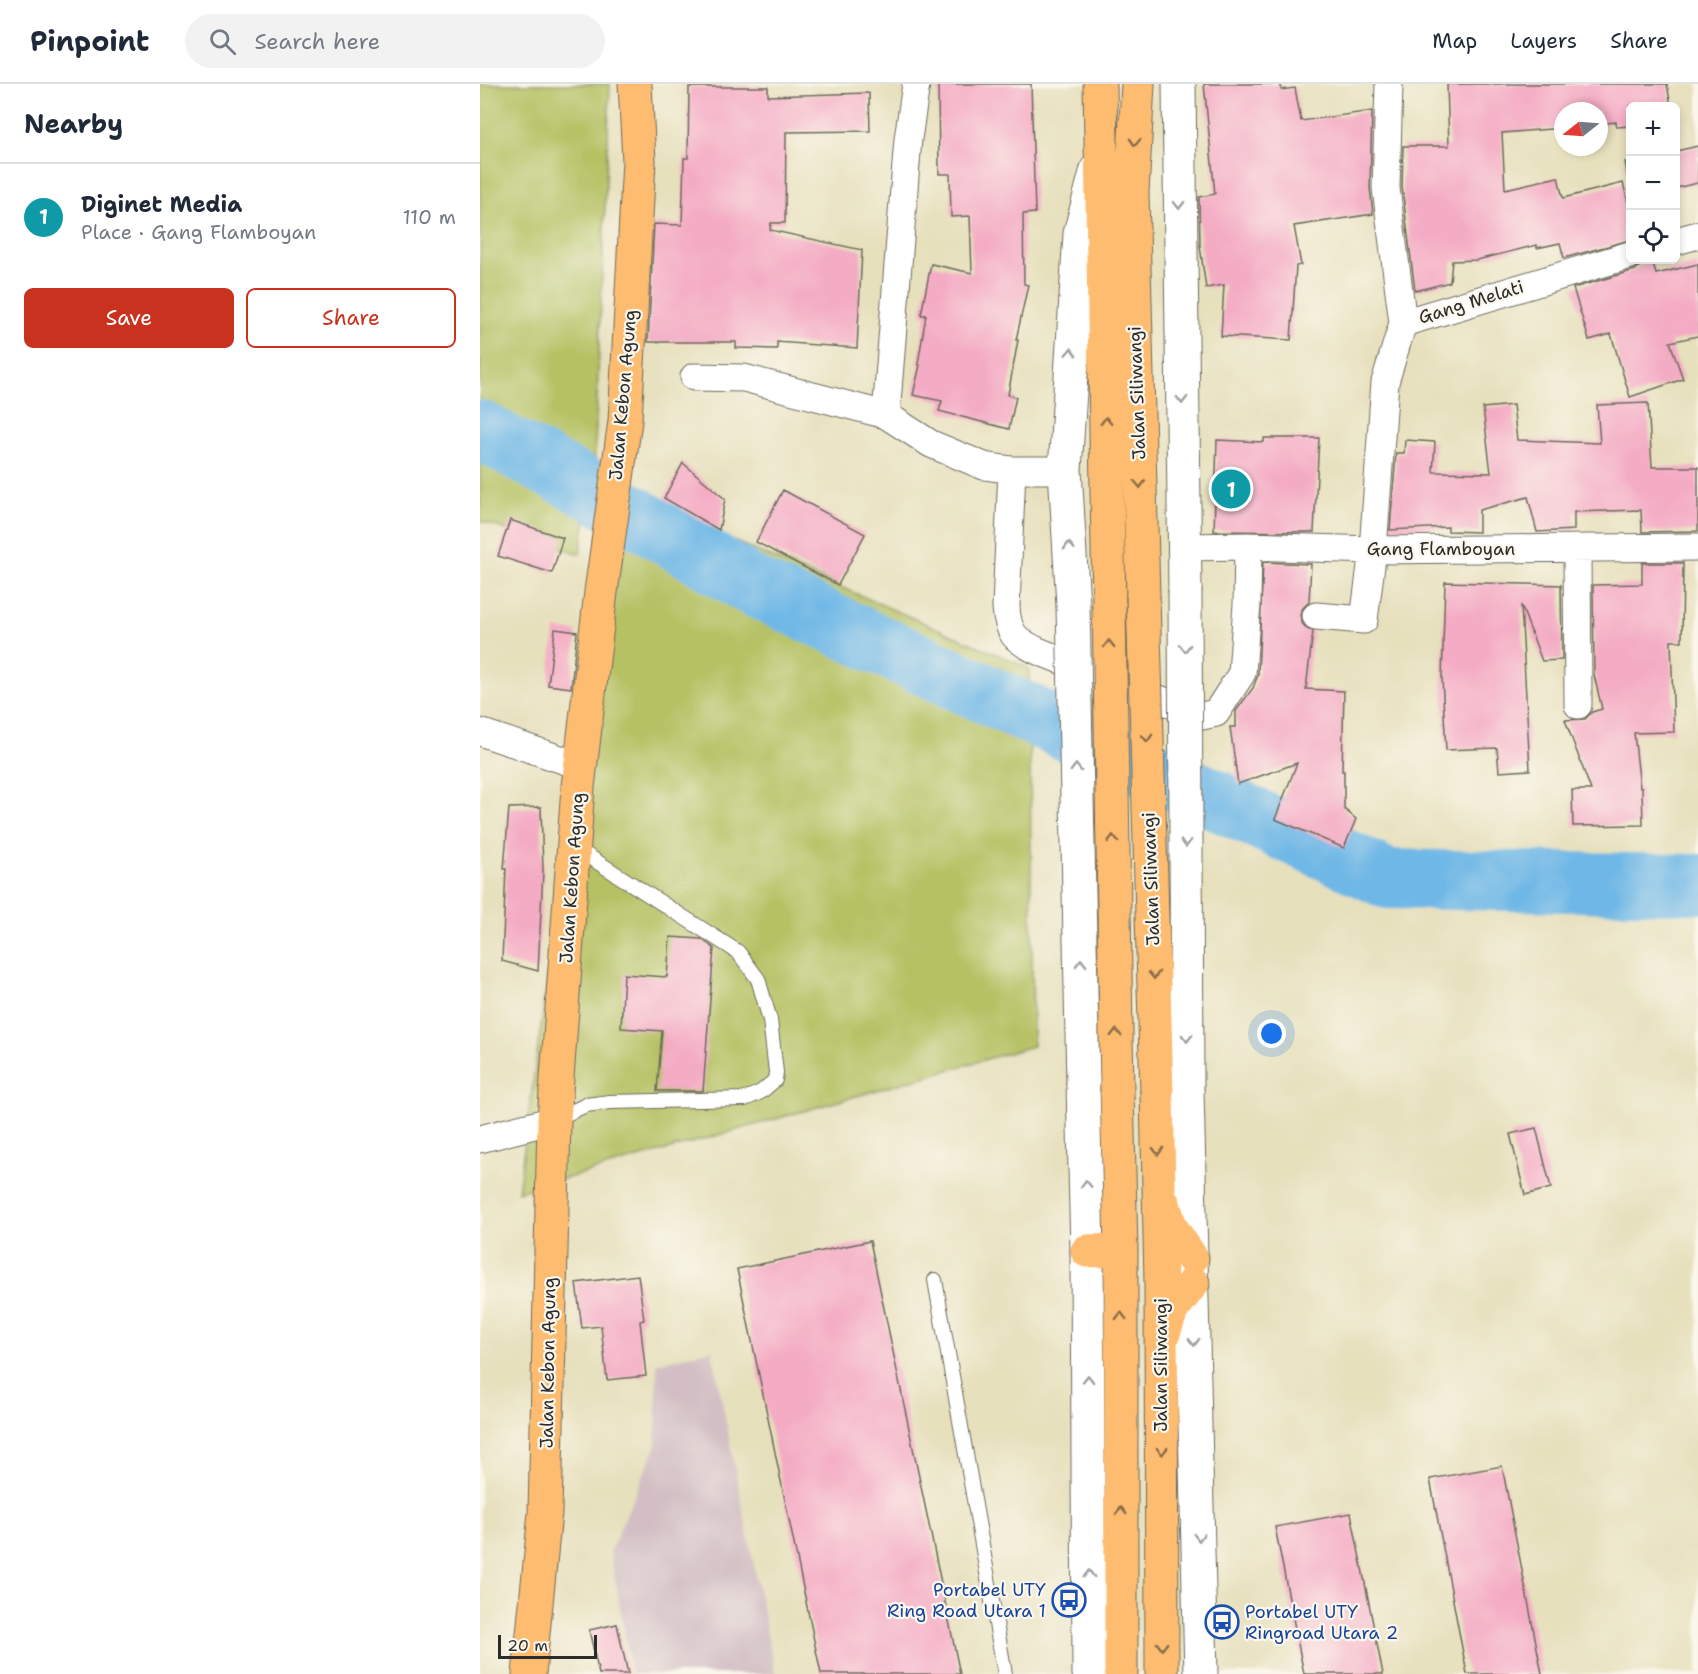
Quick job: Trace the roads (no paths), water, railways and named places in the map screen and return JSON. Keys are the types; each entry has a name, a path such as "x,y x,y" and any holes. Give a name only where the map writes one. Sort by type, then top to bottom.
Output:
{"main road":[{"name":"Jalan Kebon Agung","path":"530,1674 545,1513 554,1120 574,846 601,592 625,421 639,161 634,84"},
{"name":"Jalan Siliwangi","path":"1100,84 1100,156 1104,201 1121,1250 1121,1674"},
{"name":"Jalan Siliwangi","path":"1138,84 1132,192 1143,596 1172,1091 1159,1185 1162,1674"},
{"path":"1159,1185 1171,1227 1192,1270 1172,1310 1161,1342"},
{"path":"1088,1251 1121,1250"}],"street":[{"path":"886,415 907,151 915,84"},
{"path":"1179,84 1185,589 1172,1091 1192,1270 1201,1674"},
{"name":"Gang Melati","path":"1389,84 1386,188 1403,323 1626,256"},
{"path":"1089,1674 1088,1251 1073,605 1065,470 1080,234 1100,156"},
{"path":"1680,240 1698,235"},
{"path":"1316,616 1364,620 1373,550 1385,382 1403,323"},
{"path":"694,377 744,378 886,415 931,444 984,466 1012,470 1065,470"},
{"path":"1012,470 1006,607 1007,621 1013,635 1024,645 1202,716 1216,713 1242,673 1248,546"},
{"name":"Gang Flamboyan","path":"1184,547 1248,546 1373,550 1698,548"},
{"path":"1577,549 1578,705"},
{"path":"480,732 581,766"},
{"path":"480,1139 554,1120"}],"lane":[{"path":"554,1120 586,1105 610,1102 745,1099 761,1092 775,1080 776,1072 770,1020 758,979 738,952 574,846"},
{"path":"935,1280 1005,1674"}],"waterway":[{"path":"480,430 598,494 754,587 1388,879 1698,884"}],"place":[{"name":"Diginet Media","path":"1231,489"},
{"name":"Portabel UTY Ring Road Utara 1","path":"1069,1600"},
{"name":"Portabel UTY Ringroad Utara 2","path":"1222,1622"}]}
